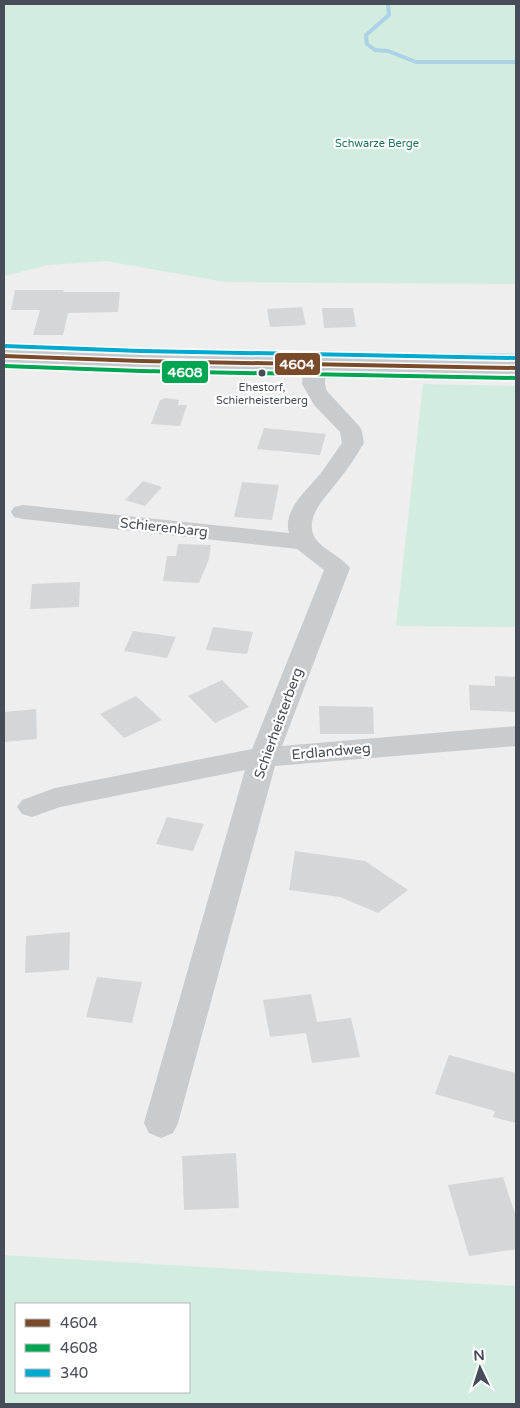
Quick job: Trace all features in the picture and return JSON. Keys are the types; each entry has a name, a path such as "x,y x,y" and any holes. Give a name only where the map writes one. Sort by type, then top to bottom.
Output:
{"main road":[{"path":"4,356 516,368"}],"street":[{"path":"304,542 300,526 308,501 329,478 353,443 351,431 316,391 313,384 315,364"},
{"name":"Schierenbarg","path":"23,512 304,542"},
{"name":"Schierheisterberg","path":"161,1123 263,756 337,568 304,542"},
{"name":"Erdlandweg","path":"32,807 55,798 263,756 516,736"}],"green space":[{"name":"Schwarze Berge","path":"4,4 516,4 516,284 225,282 106,261 49,265 4,276"},
{"path":"423,384 516,386 516,627 396,626"},
{"path":"4,1255 516,1286 516,1404 4,1404"}],"building":[{"path":"15,290 120,292 118,312 68,313 63,335 33,335 40,310 11,310"},
{"path":"302,307 306,325 270,327 267,309"},
{"path":"322,308 353,308 356,327 324,328"},
{"path":"166,398 179,400 178,405 187,405 180,426 151,424 160,400"},
{"path":"264,428 326,434 320,455 257,449"},
{"path":"143,481 162,487 145,506 125,500"},
{"path":"242,482 279,485 272,520 234,517"},
{"path":"178,544 211,545 209,559 199,583 163,581 167,556 176,556"},
{"path":"80,582 79,607 30,609 32,584"},
{"path":"213,627 253,632 247,654 206,650"},
{"path":"133,631 176,637 167,658 124,651"},
{"path":"495,676 516,677 516,712 470,710 469,685 495,686"},
{"path":"222,680 249,707 215,723 188,696"},
{"path":"136,696 162,720 124,738 100,714"},
{"path":"319,706 373,707 374,734 320,734"},
{"path":"36,709 37,739 4,742 4,712"},
{"path":"167,817 204,824 193,851 156,844"},
{"path":"295,851 365,861 408,890 378,913 340,897 289,890"},
{"path":"70,932 69,970 25,973 26,936"},
{"path":"97,977 142,982 132,1023 86,1017"},
{"path":"311,994 317,1022 351,1018 360,1057 312,1063 306,1033 270,1037 263,1000"},
{"path":"449,1055 516,1073 516,1123 493,1117 495,1111 435,1094"},
{"path":"236,1153 239,1208 184,1210 182,1156"},
{"path":"503,1177 516,1217 516,1249 469,1256 448,1185"}],"waterway":[{"path":"388,4 389,15 366,35 367,44 375,50 388,51 416,62 516,62"},
{"path":"18,346 61,348"},
{"path":"89,349 305,356 516,356"}],"transit line":[{"name":"340","path":"4,346 141,351 516,358"},
{"name":"4604","path":"4,356 141,361 516,368"},
{"name":"4608","path":"4,366 141,371 516,378"}],"place":[{"name":"Ehestorf, Schierheisterberg","path":"262,373"}]}
